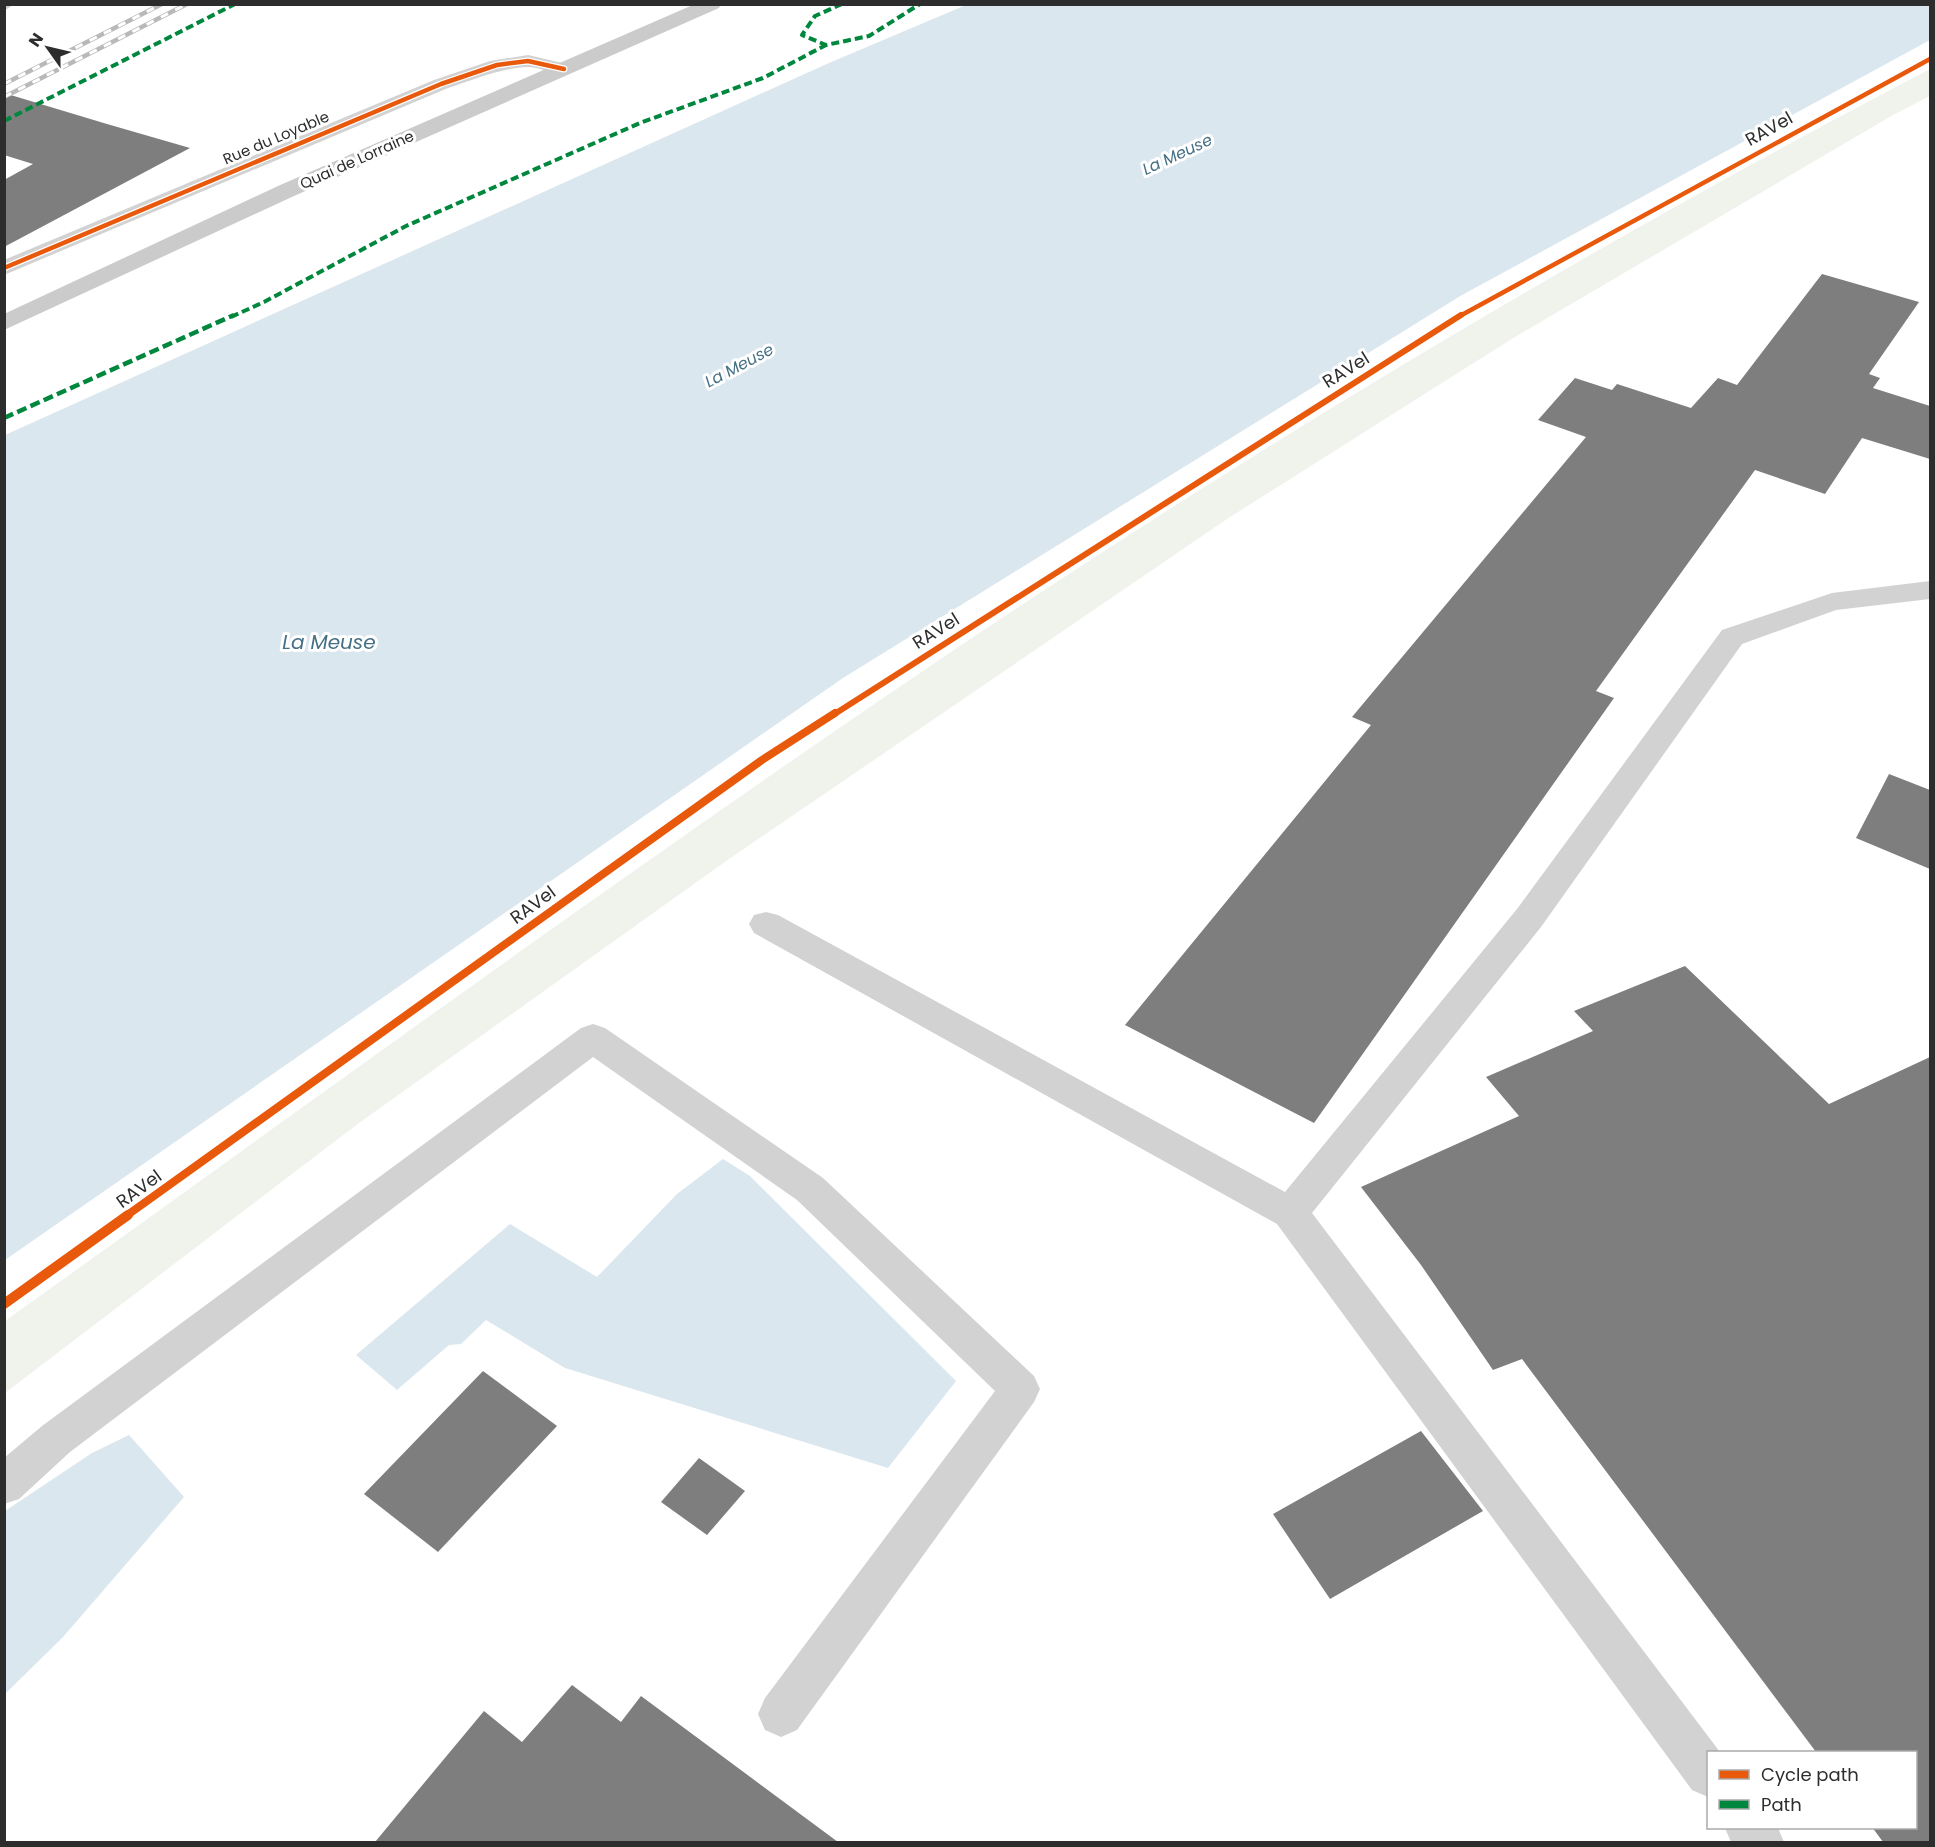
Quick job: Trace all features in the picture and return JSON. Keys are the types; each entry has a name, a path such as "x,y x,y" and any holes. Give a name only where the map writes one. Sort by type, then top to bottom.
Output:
{"main road":[{"name":"Quai de Lorraine","path":"4,323 286,191 712,4"}],"street":[{"name":"Rue du Loyable","path":"4,267 441,84 497,65 528,61 564,69"},
{"path":"1290,1213 1529,918 1732,637 1832,602 1930,591"},
{"path":"765,924 1290,1213 1707,1773"},
{"path":"4,1485 56,1439 593,1038 810,1189 1020,1389 781,1714"},
{"path":"1750,1829 1760,1842"}],"shaded area":[{"path":"1930,69 1930,96 1893,115 1510,340 1227,519 729,859 359,1123 5,1393 5,1321 474,984 829,735 1067,575 1309,422 1555,275 1804,136"}],"water":[{"name":"La Meuse","path":"1930,4 1930,40 1462,295 843,678 5,1260 5,435 829,63 966,5"},
{"path":"723,1159 750,1176 956,1381 888,1468 565,1368 486,1320 461,1344 449,1345 397,1390 356,1355 510,1224 597,1277 677,1194"},
{"path":"129,1435 184,1497 63,1637 5,1694 5,1511 92,1453"}],"building":[{"path":"4,93 190,148 4,247 4,180 33,164 4,155"},
{"path":"1822,274 1919,302 1869,374 1880,378 1873,388 1930,406 1930,459 1862,438 1825,494 1755,470 1596,691 1614,698 1314,1123 1125,1025 1371,725 1352,717 1586,437 1538,420 1575,378 1612,390 1617,384 1691,408 1718,378 1737,385"},
{"path":"1889,774 1930,790 1930,869 1856,838"},
{"path":"1685,966 1829,1104 1930,1057 1930,1842 1883,1842 1873,1829 1917,1829 1917,1751 1815,1751 1522,1359 1493,1370 1421,1265 1361,1187 1519,1116 1486,1077 1593,1031 1574,1011"},
{"path":"483,1371 557,1426 438,1552 364,1494"},
{"path":"1421,1431 1483,1511 1330,1599 1273,1514"},
{"path":"699,1458 745,1491 707,1535 661,1502"},
{"path":"572,1685 621,1722 641,1696 838,1842 375,1842 484,1711 522,1742"}],"railway":[{"path":"4,84 162,4"},
{"path":"4,97 187,4"}],"marked path":[{"path":"4,121 235,4"},
{"path":"842,4 815,16 802,35 826,45 869,36 920,4"},
{"path":"4,418 264,302 406,226 640,123 763,78 826,45"}],"cycle path":[{"name":"RAVel","path":"4,1304 762,760 1469,310 1930,59"},
{"path":"4,268 441,84 497,65 528,61 564,69"}]}
